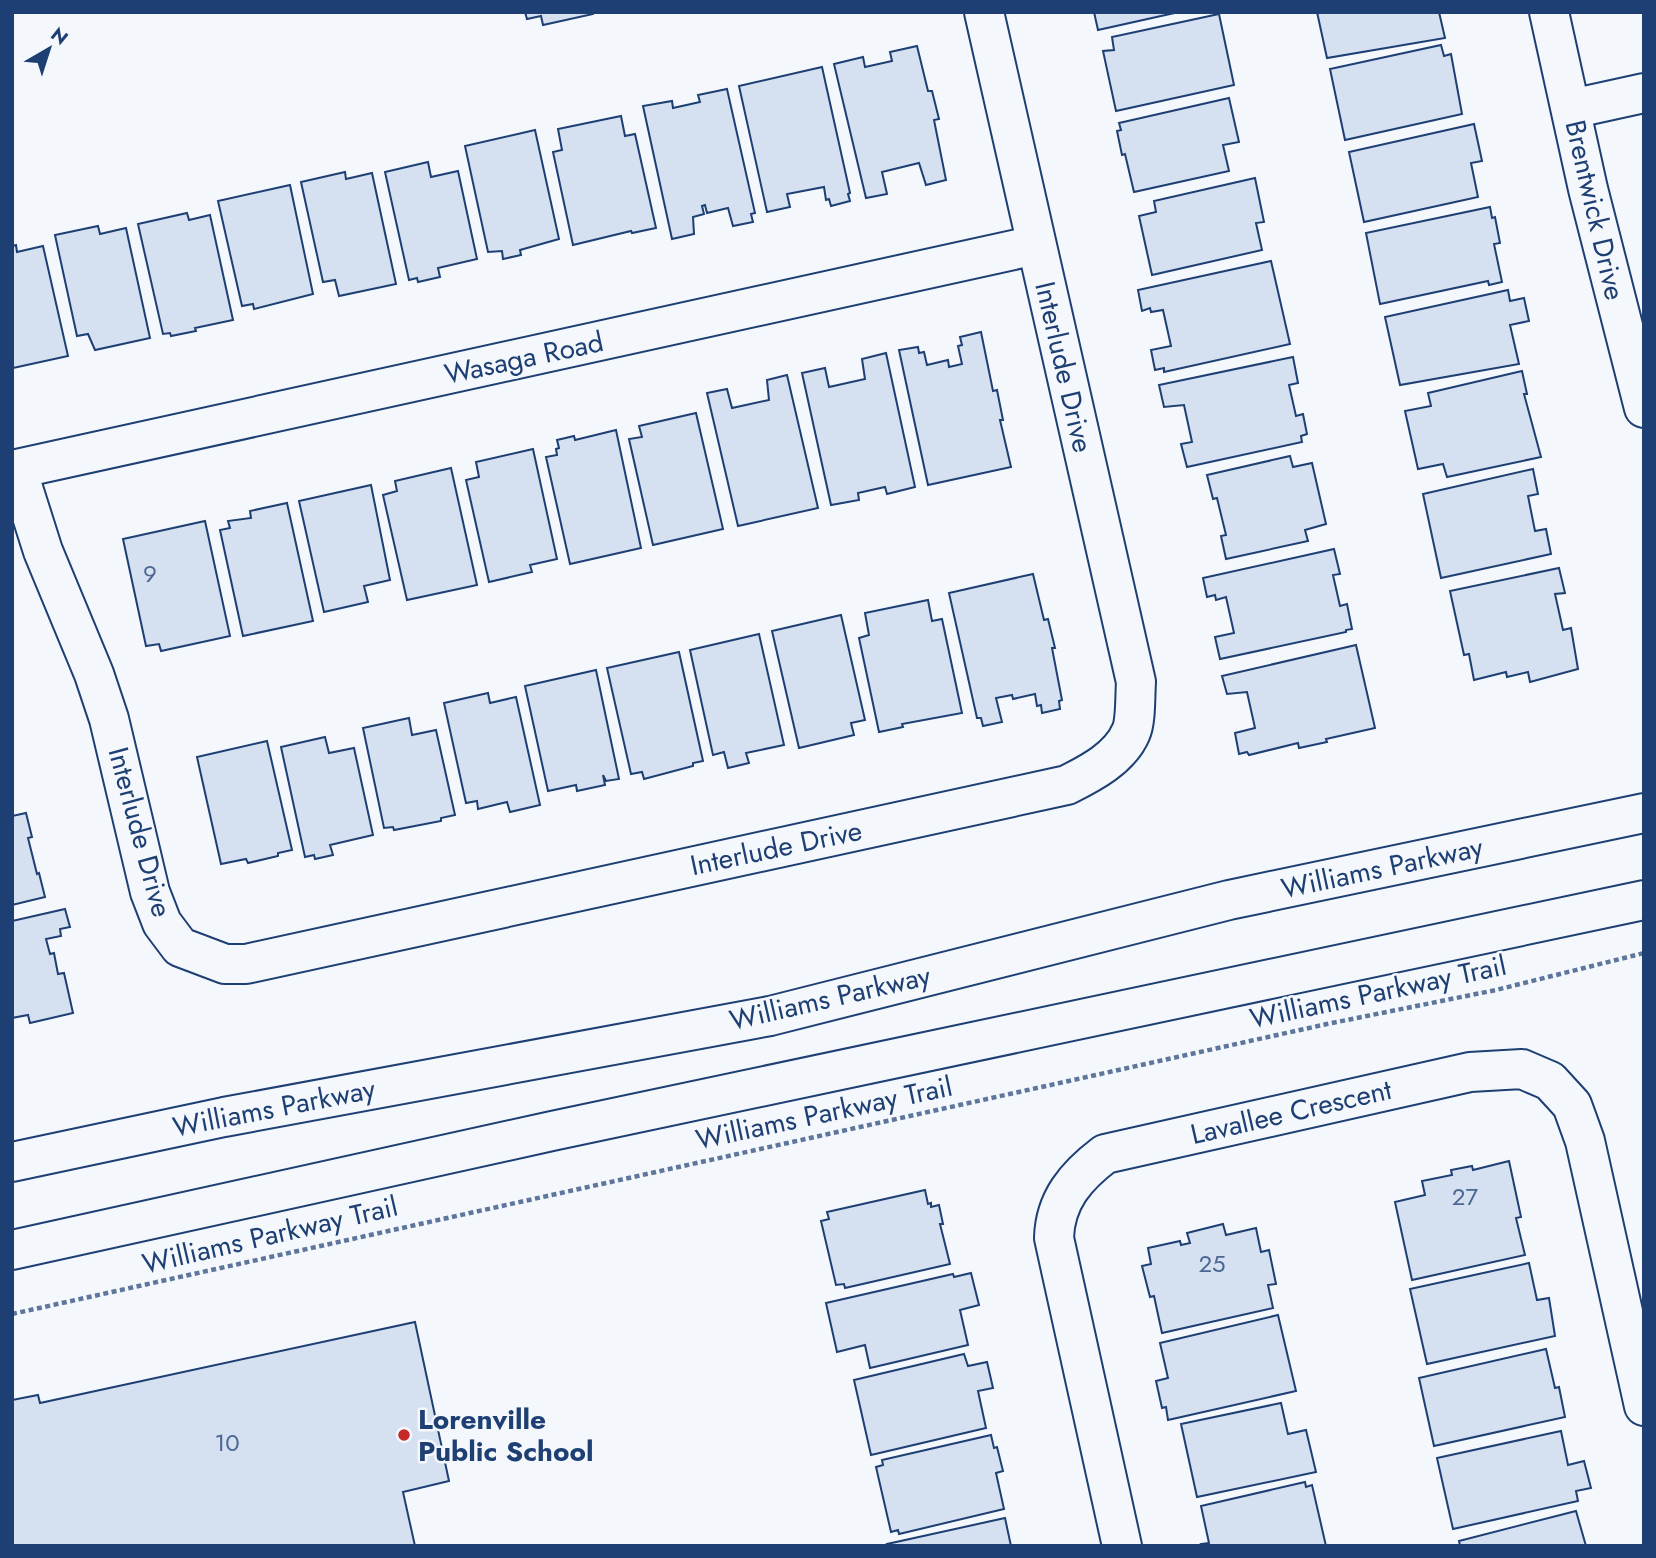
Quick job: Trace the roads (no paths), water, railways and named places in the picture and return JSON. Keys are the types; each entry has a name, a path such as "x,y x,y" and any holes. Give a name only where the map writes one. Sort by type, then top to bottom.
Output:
{"street":[{"name":"Interlude Drive","path":"14,469 109,719 150,892 162,923 180,947 225,964 246,964 1067,785 1096,771 1132,732 1136,682 984,12"},
{"name":"Brentwick Drive","path":"1549,12 1588,189 1644,408"},
{"path":"1571,109 1644,93"},
{"name":"Wasaga Road","path":"14,469 1036,245"},
{"name":"Williams Parkway","path":"12,1162 223,1117 770,1016 1229,900 1644,813"},
{"path":"12,1250 566,1128 1644,900"},
{"name":"Lavallee Crescent","path":"1122,1546 1054,1238 1055,1221 1067,1191 1084,1170 1105,1154 1471,1072 1522,1069 1550,1081 1572,1105 1585,1141 1644,1406"}],"place":[{"name":"Lorenville Public School","path":"404,1435"}]}
